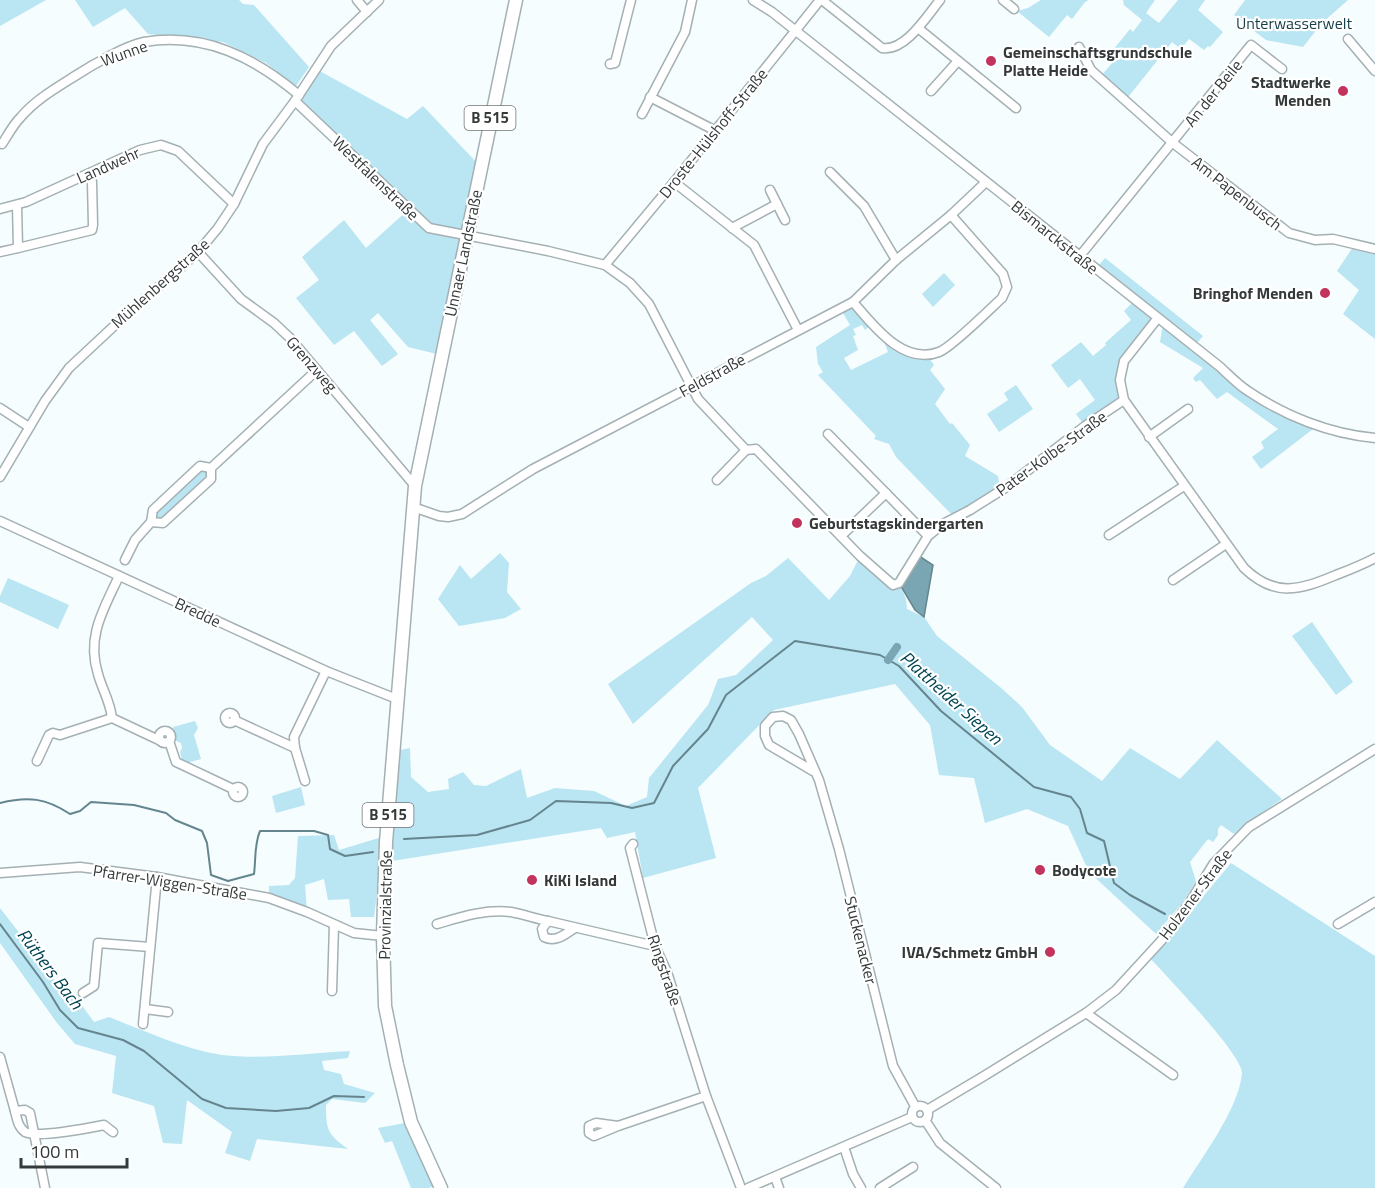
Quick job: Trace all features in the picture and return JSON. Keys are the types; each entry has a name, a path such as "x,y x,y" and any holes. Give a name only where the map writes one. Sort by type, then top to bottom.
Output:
{"main road":[{"name":"Unnaer Landstraße","path":"413,507 415,486 516,0"},
{"name":"Provinzialstraße","path":"413,507 386,842 383,936 385,1006 411,1122 436,1187"}],"street":[{"path":"357,0 367,12"},
{"name":"Mühlenbergstraße","path":"0,477 55,384 69,368 198,252 218,228 234,204 264,144 332,46 379,0"},
{"path":"610,64 615,63 631,0"},
{"path":"642,114 685,33 692,0"},
{"name":"Bismarckstraße","path":"753,0 795,30 1219,366 1246,390 1285,413 1337,431 1375,438"},
{"path":"821,0 882,48 889,49 897,46 918,28 940,0"},
{"name":"Droste-Hülshoff-Straße","path":"605,265 675,182 714,130 821,0"},
{"path":"1003,0 1014,9"},
{"path":"918,28 1016,108"},
{"path":"1348,39 1375,71"},
{"name":"Wunne","path":"2,144 20,117 46,95 97,62 143,42 181,41 219,46 263,67 298,98"},
{"name":"An der Beile","path":"1173,143 1251,45 1282,69"},
{"name":"Am Papenbusch","path":"1079,48 1091,70 1173,143 1289,233 1296,237 1315,240 1333,239 1375,249"},
{"path":"931,91 958,61"},
{"path":"650,97 714,130"},
{"name":"Westfalenstraße","path":"298,98 429,228 467,236"},
{"path":"1079,257 1173,143"},
{"name":"Landwehr","path":"0,209 17,206 140,150 161,145 183,155 234,204"},
{"path":"830,172 864,206 896,260"},
{"path":"0,252 92,230 90,173"},
{"path":"675,182 754,245 798,330"},
{"name":"Feldstraße","path":"413,507 439,516 462,514 533,469 853,302 896,260 951,215 986,182"},
{"path":"770,190 785,220"},
{"path":"732,228 777,204"},
{"path":"17,206 18,248"},
{"path":"853,302 872,324 895,344 908,352 927,355 941,352 1002,298 1007,287 1003,274 951,215"},
{"name":"Pater-Kolbe-Straße","path":"467,236 538,249 605,265 630,283 649,304 698,399 746,450 756,449 841,536 893,585 899,583 928,536 943,524 1005,488 1085,426 1124,400"},
{"name":"Grenzweg","path":"198,252 235,293 290,338 415,486"},
{"path":"1157,319 1124,361 1120,380 1124,400 1226,544 1255,579 1276,588 1306,587 1375,558"},
{"path":"151,522 163,523 211,479 211,468 317,370"},
{"path":"0,408 29,427"},
{"path":"1149,437 1188,409"},
{"path":"828,434 928,536"},
{"path":"717,480 746,450"},
{"path":"125,560 135,540 151,522 153,510 201,466 211,468"},
{"path":"1109,535 1184,486"},
{"path":"841,536 886,493"},
{"name":"Bredde","path":"0,521 326,671 397,699"},
{"path":"1173,580 1226,544"},
{"path":"112,718 110,704 97,673 93,647 94,633 119,576"},
{"path":"305,781 295,748 296,732 326,671"},
{"name":"Stuckenacker","path":"813,771 769,745 765,736 765,726 773,717 783,716 790,720 799,734 813,771 819,780 839,849 893,1066 915,1106"},
{"path":"37,761 49,735 53,733 60,735 112,718 166,742 176,762 233,789"},
{"path":"234,720 295,748"},
{"name":"Holzener Straße","path":"927,1110 1086,1013 1116,990 1161,941 1190,902 1214,863 1249,827 1375,750"},
{"name":"Ringstraße","path":"633,844 630,848 655,946 667,972 706,1096 741,1188"},
{"name":"Pfarrer-Wiggen-Straße","path":"0,873 80,867 157,876 269,898 354,933 383,936"},
{"path":"143,1024 157,876"},
{"path":"1338,924 1375,902"},
{"path":"437,924 472,914 498,911 655,946"},
{"path":"548,921 542,928 544,937 550,940 561,937 575,928"},
{"path":"332,991 334,925"},
{"path":"83,993 98,987 98,943 150,947"},
{"path":"145,1009 168,1012"},
{"path":"1086,1013 1173,1075"},
{"path":"0,1057 18,1124 26,1132 35,1135 69,1132 104,1125 113,1131"},
{"path":"618,1126 706,1096"},
{"path":"915,1106 923,1106 927,1110 928,1116 925,1120 918,1122 912,1117 915,1106"},
{"path":"15,1112 25,1110 30,1113 45,1188"},
{"path":"748,1188 912,1117"},
{"path":"925,1120 940,1143 996,1188"},
{"path":"844,1147 853,1174 861,1188"},
{"path":"880,1188 913,1167"},
{"path":"775,1177 779,1188"}],"green space":[{"path":"0,0 46,0 0,26"},
{"path":"75,0 239,0 243,4 254,5 309,67 296,86 266,63 223,42 148,34 125,8 93,27"},
{"path":"1041,0 1089,0 1072,19 1067,15 1049,37 1017,11 1028,8"},
{"path":"1123,0 1155,0 1146,13 1159,23 1178,0 1205,0 1198,10 1223,32 1210,47 1204,50 1189,39 1181,49 1172,42 1125,101 1099,78 1115,60 1109,55 1130,29 1133,32 1142,20 1124,5"},
{"name":"Unterwasserwelt","path":"1245,0 1348,0 1322,23 1303,47 1266,40 1237,18 1234,15"},
{"path":"316,69 407,119 423,106 480,166 441,355 408,347 378,313 370,320 398,354 382,366 354,331 334,345 296,298 319,280 302,257 344,220 366,248 409,209 295,101"},
{"path":"1355,244 1375,249 1375,339 1343,314 1359,290 1337,271"},
{"path":"1105,258 1203,336 1197,343 1099,265"},
{"path":"944,273 955,285 933,307 922,294"},
{"path":"1135,300 1157,319 1124,361 1124,400 1085,426 1076,414 1095,400 1080,379 1068,388 1051,365 1081,342 1093,356 1131,320 1124,311"},
{"path":"853,302 872,324 865,330 862,325 853,329 858,350 844,358 851,370 888,352 883,339 927,355 934,365 930,370 945,389 935,404 970,445 965,456 998,476 1000,488 953,516 896,457 889,444 874,439 876,436 818,375 823,372 818,364 816,347 850,325 840,308"},
{"path":"1163,323 1246,390 1317,426 1261,469 1252,457 1264,448 1261,442 1278,429 1227,392 1217,399 1200,380 1196,382 1193,378 1203,368 1160,342"},
{"path":"1016,385 1033,409 999,432 987,414 1008,400 1004,393"},
{"path":"201,468 209,470 209,479 162,521 153,520 154,511"},
{"path":"500,553 509,563 507,592 521,609 505,618 459,626 438,599 460,565 471,579"},
{"path":"860,556 892,585 899,583 906,599 907,609 924,617 937,636 1022,707 1050,745 1102,781 1130,748 1180,779 1217,740 1282,799 1234,834 1221,825 1213,842 1208,839 1190,862 1196,881 1183,902 1156,934 1089,872 1068,826 1027,809 985,823 974,778 939,775 930,725 895,684 774,710 698,788 716,858 643,878 635,832 607,838 601,828 381,861 374,917 351,917 349,899 328,900 324,879 305,885 307,912 269,898 269,886 289,885 295,878 298,836 334,835 339,850 392,834 400,750 410,748 411,777 428,792 449,789 448,779 463,772 474,785 486,786 521,769 527,798 555,788 594,791 626,806 647,797 649,778 708,705 718,679 736,675 773,640 752,617 633,724 608,684 751,583 766,576 788,558 829,600 850,576"},
{"path":"8,578 69,605 58,629 0,602 0,596"},
{"path":"1312,622 1353,682 1336,695 1292,636"},
{"path":"195,721 198,728 194,735 201,759 183,764 180,752 181,743 176,741 173,727"},
{"path":"301,787 305,805 276,813 272,796"},
{"path":"1231,863 1375,956 1375,1188 1183,1188 1227,1118 1242,1074 1231,1051 1218,1034 1151,959"},
{"path":"0,908 49,971 60,989 70,989 94,1022 109,1017 179,1044 222,1055 270,1056 350,1051 348,1058 322,1061 324,1070 341,1074 344,1084 375,1093 365,1103 332,1099 326,1105 329,1130 348,1149 257,1139 250,1161 225,1153 232,1132 187,1100 182,1144 163,1143 154,1106 112,1093 116,1056 75,1044 57,1023 0,943"},
{"path":"411,1122 439,1184 429,1188 411,1188 392,1141 385,1143 378,1128"}],"shaded area":[{"path":"916,554 933,565 924,617 915,610 899,583"}],"waterway":[{"name":"Plattheider Siepen","path":"404,839 477,835 530,820 556,801 611,803 632,808 654,803 673,766 708,729 726,695 795,641 880,655 899,666 941,711 1034,787 1071,797 1080,809 1087,833 1104,841 1114,883 1130,895 1165,914"},
{"path":"888,660 897,647"},
{"name":"Plattheider Siepen","path":"0,803 36,800 53,805 70,814 80,811 91,802 134,805 166,813 175,820 202,831 207,843 211,875 228,881 254,874 260,831 314,831 328,835 330,849 345,856 373,852"},
{"name":"Rüthers Bach","path":"0,924 43,982 60,1010 78,1028 123,1040 144,1051 202,1099 226,1108 276,1111 309,1108 334,1096 364,1097"}],"place":[{"name":"Gemeinschaftsgrundschule Platte Heide","path":"991,61"},
{"name":"Stadtwerke Menden","path":"1343,91"},
{"name":"Bringhof Menden","path":"1325,293"},
{"name":"Geburtstagskindergarten","path":"797,523"},
{"name":"Bodycote","path":"1040,870"},
{"name":"KiKi Island","path":"532,880"},
{"name":"IVA/Schmetz GmbH","path":"1050,952"}]}
